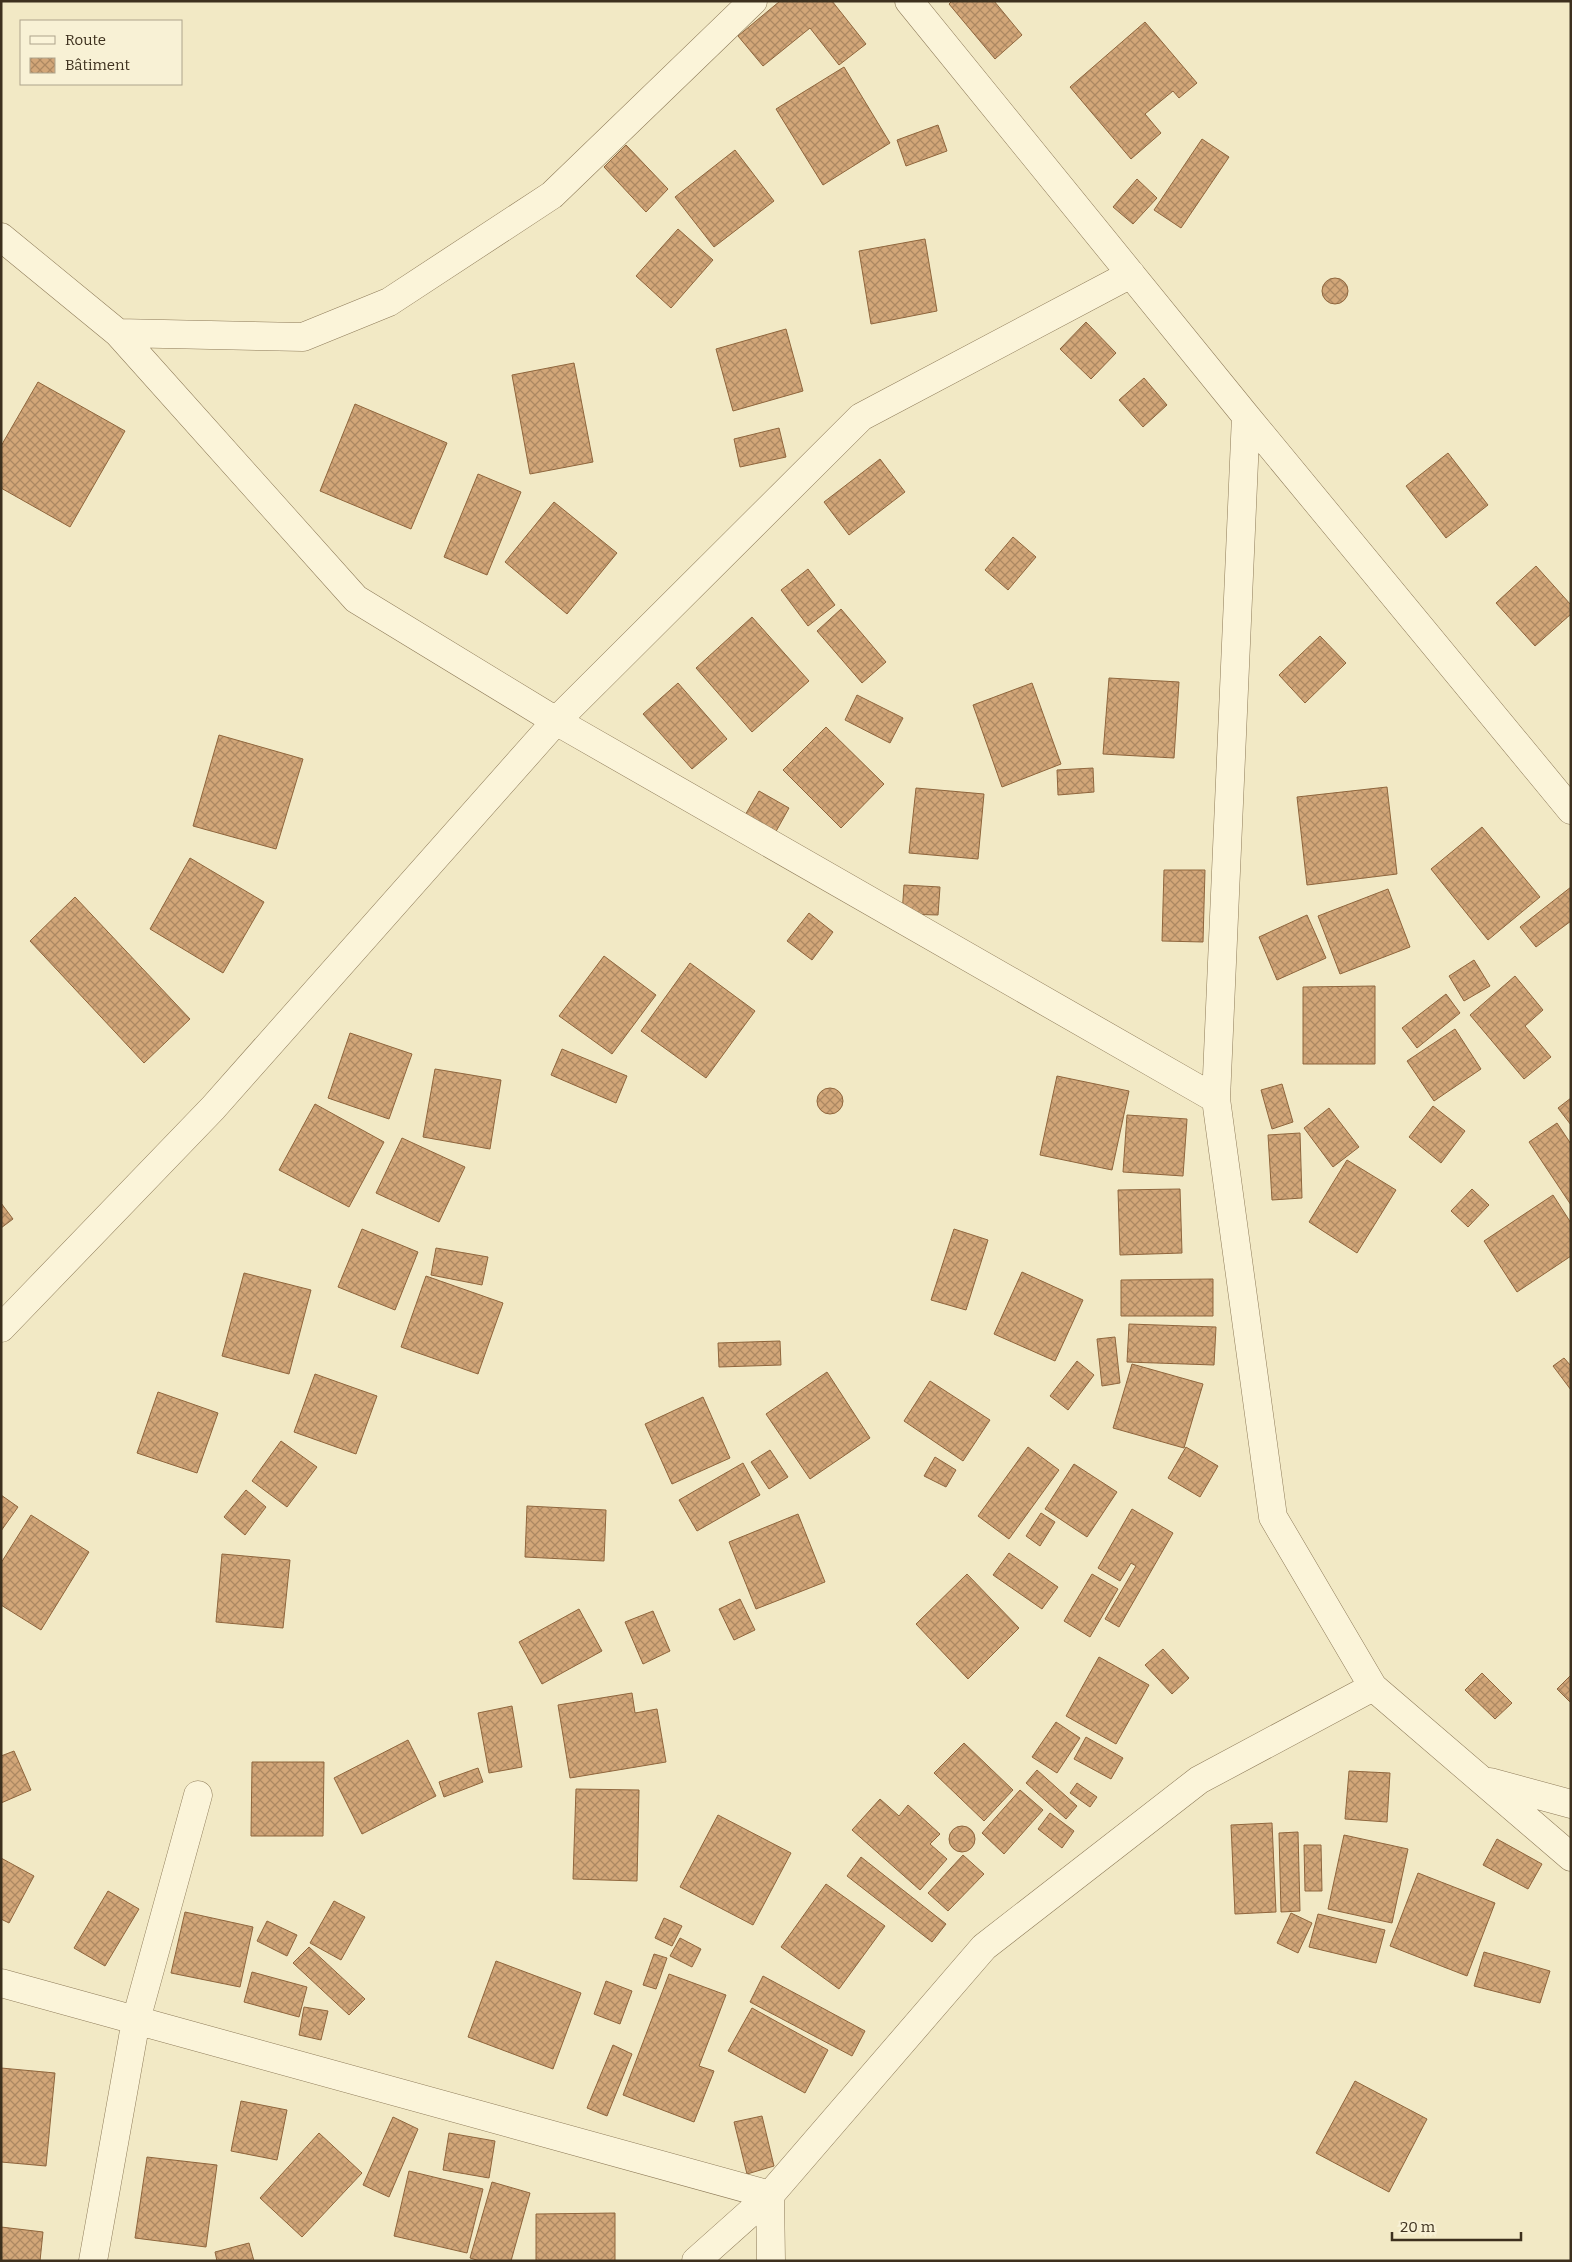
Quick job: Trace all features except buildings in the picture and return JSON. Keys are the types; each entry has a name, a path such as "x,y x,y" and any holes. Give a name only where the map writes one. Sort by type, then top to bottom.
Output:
{"street":[{"path":"118,333 303,337 389,302 552,195 753,1"},
{"path":"909,1 1246,416 1571,810"},
{"path":"1,237 118,333 356,599 556,721 1216,1099"},
{"path":"1,1328 213,1108 556,721 861,417 1131,274"},
{"path":"1246,416 1216,1099 1273,1517 1373,1688 1571,1857"},
{"path":"696,2261 770,2195 984,1947 1199,1780 1373,1688"},
{"path":"1481,1780 1571,1804"},
{"path":"93,2261 136,2020 198,1795"},
{"path":"1,1983 770,2195"},
{"path":"770,2195 771,2261"}]}
